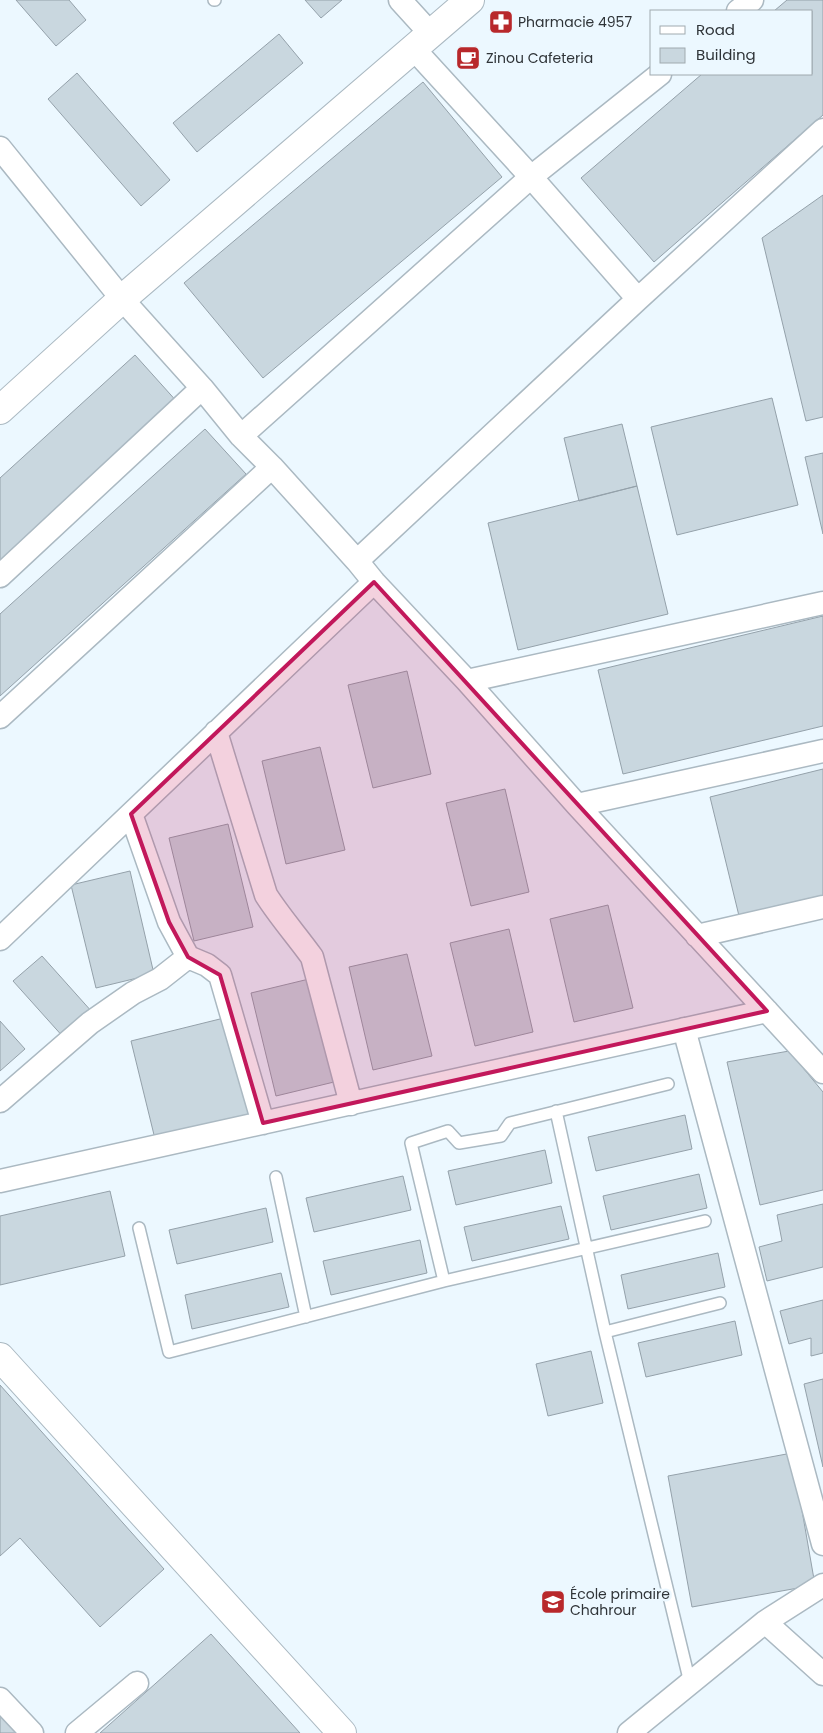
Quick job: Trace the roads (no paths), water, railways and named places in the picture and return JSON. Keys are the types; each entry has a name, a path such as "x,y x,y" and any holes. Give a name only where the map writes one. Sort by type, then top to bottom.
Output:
{"street":[{"path":"400,0 422,41 531,177 638,299"},
{"path":"0,410 122,299 470,0"},
{"path":"739,10 752,0"},
{"path":"241,436 531,177 659,75"},
{"path":"357,561 638,299 823,130"},
{"path":"0,148 122,299 202,388 241,436 272,467 577,805 823,1072"},
{"path":"0,576 202,388"},
{"path":"0,717 272,467"},
{"path":"0,939 374,582"},
{"path":"467,681 823,603"},
{"path":"216,732 266,895 280,917 299,938 312,957 351,1104"},
{"path":"577,805 823,751"},
{"path":"131,814 169,922 188,957 207,965 220,975 263,1123"},
{"path":"697,936 823,907"},
{"path":"0,1101 90,1023 133,992 160,979 188,957"},
{"path":"0,1181 767,1011"},
{"path":"684,1029 823,1544"},
{"path":"0,1356 342,1733"},
{"path":"630,1732 766,1622 823,1585"},
{"path":"766,1622 823,1674"},
{"path":"77,1733 137,1683"},
{"path":"0,1699 32,1733"}],"lane":[{"path":"444,1281 411,1143 448,1131 458,1143 501,1136 510,1122 668,1084"},
{"path":"556,1111 605,1332 690,1683"},
{"path":"276,1177 306,1317"},
{"path":"138,1228 169,1352 444,1281 705,1221"},
{"path":"605,1332 720,1304"}],"place":[{"name":"Pharmacie 4957","path":"501,22"},
{"name":"Zinou Cafeteria","path":"468,58"},
{"name":"École primaire Chahrour","path":"553,1602"}]}
